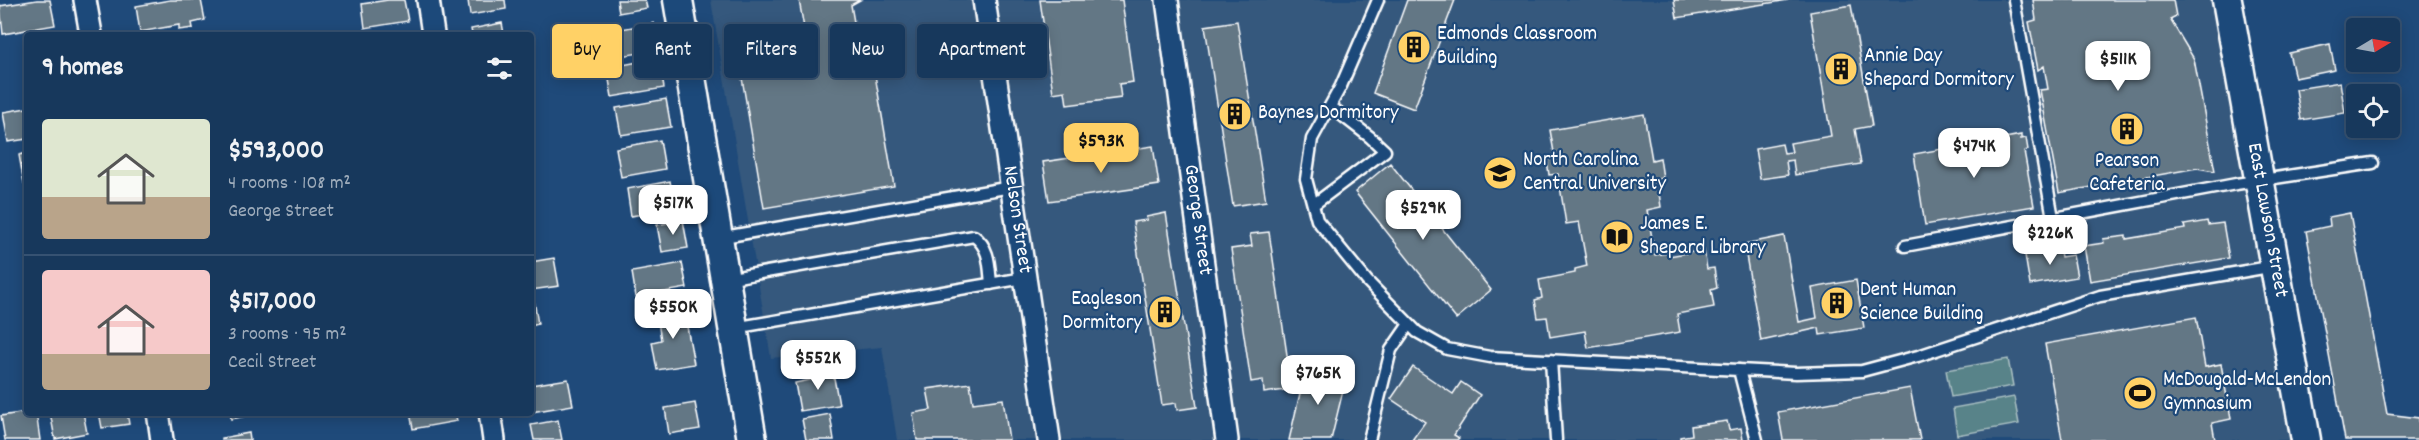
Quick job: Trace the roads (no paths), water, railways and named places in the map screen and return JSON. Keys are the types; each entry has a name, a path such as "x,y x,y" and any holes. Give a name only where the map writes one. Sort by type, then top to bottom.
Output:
{"street":[{"path":"85,0 91,32"},
{"path":"428,0 433,32"},
{"path":"678,0 752,440"},
{"name":"Nelson Street","path":"984,0 1049,440"},
{"name":"George Street","path":"1167,0 1227,440"},
{"name":"East Lawson Street","path":"2227,0 2306,440"},
{"path":"159,416 162,440"},
{"path":"491,416 494,440"}],"lane":[{"path":"1378,0 1330,106 1312,139 1306,179 1317,220 1367,280 1417,332 1448,349 1490,357 1796,373 1862,371 1918,356 2100,296 2276,266"},
{"path":"2014,0 2053,218"},
{"path":"1313,205 1385,152 1370,136 1330,106"},
{"path":"1905,246 2260,180 2373,163"},
{"path":"718,238 1011,188"},
{"path":"725,279 974,236 982,243 988,254 991,284"},
{"path":"734,328 1024,278"},
{"path":"1370,440 1391,350 1409,324"},
{"path":"1551,360 1556,440"},
{"path":"1739,370 1757,440"}],"place":[{"name":"Edmonds Classroom Building","path":"1414,47"},
{"name":"Annie Day Shepard Dormitory","path":"1841,69"},
{"name":"Baynes Dormitory","path":"1235,114"},
{"name":"Pearson Cafeteria","path":"2127,129"},
{"name":"North Carolina Central University","path":"1500,173"},
{"name":"James E. Shepard Library","path":"1617,237"},
{"name":"Dent Human Science Building","path":"1837,303"},
{"name":"Eagleson Dormitory","path":"1165,312"},
{"name":"McDougald-McLendon Gymnasium","path":"2140,393"}]}
